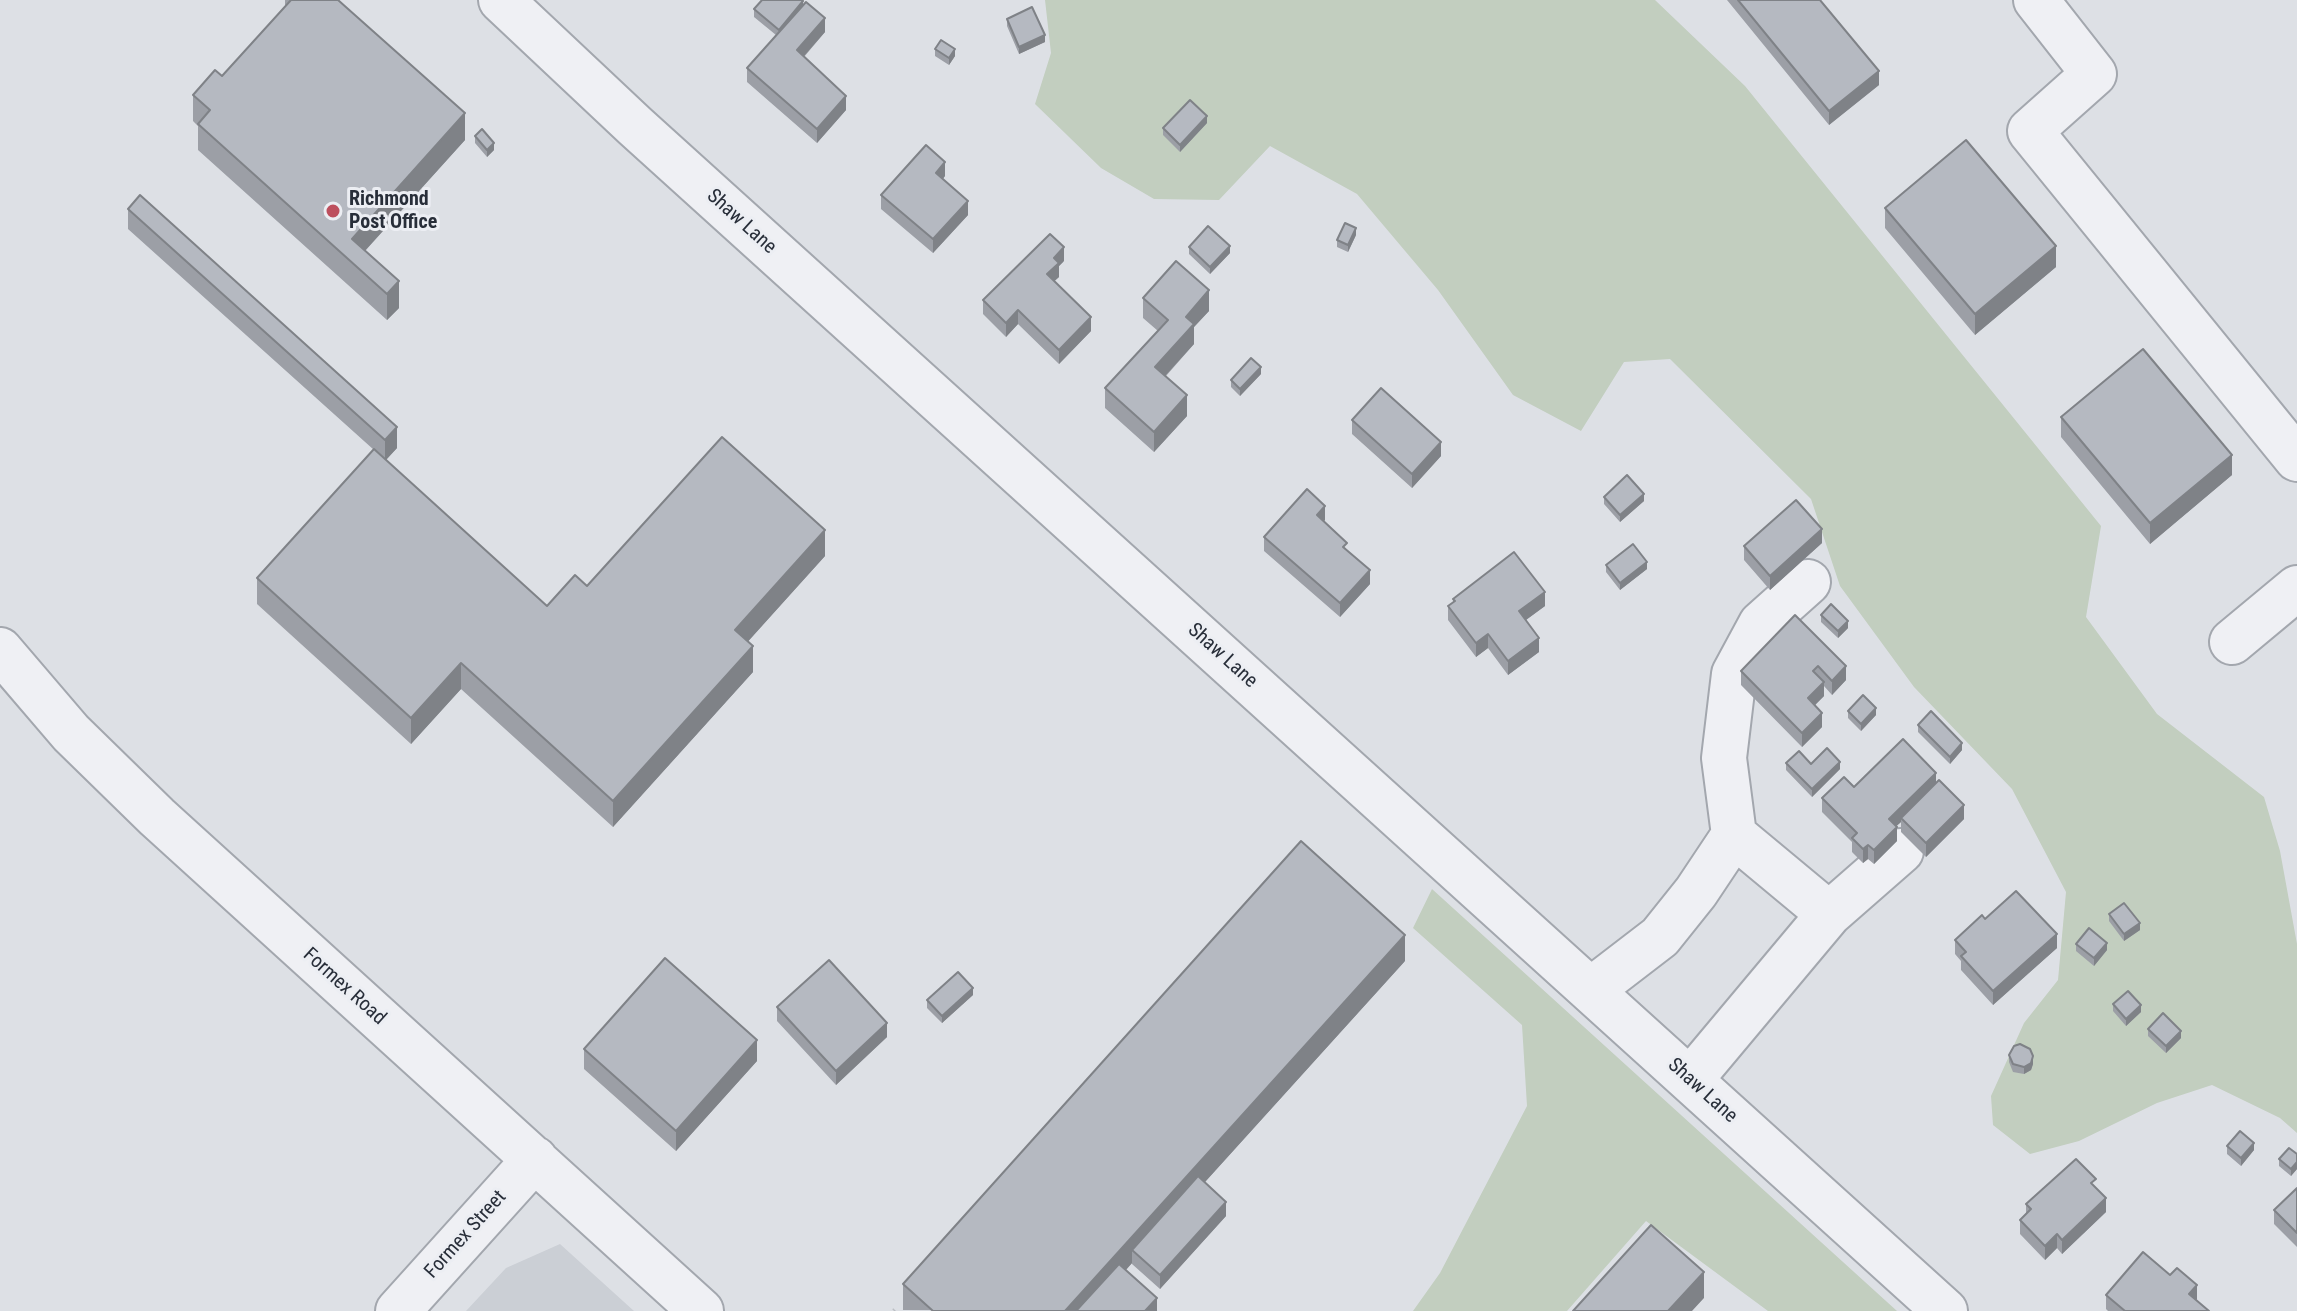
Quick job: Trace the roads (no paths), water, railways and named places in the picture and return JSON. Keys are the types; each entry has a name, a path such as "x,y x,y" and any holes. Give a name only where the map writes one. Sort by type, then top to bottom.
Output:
{"street":[{"name":"Shaw Lane","path":"501,0 548,47 1945,1311"},
{"path":"2036,0 2094,74 2030,131 2297,459"},
{"path":"1591,990 1660,937 1696,892 1734,835 1724,758 1734,674 1761,624 1808,582"},
{"path":"2232,642 2297,588"},
{"name":"Formex Road","path":"0,650 71,733 157,817 701,1311"},
{"path":"1734,835 1829,914"},
{"path":"1690,1080 1829,914 1901,851"},
{"name":"Formex Street","path":"398,1311 535,1159"}],"place":[{"name":"Richmond Post Office","path":"333,211"}]}
